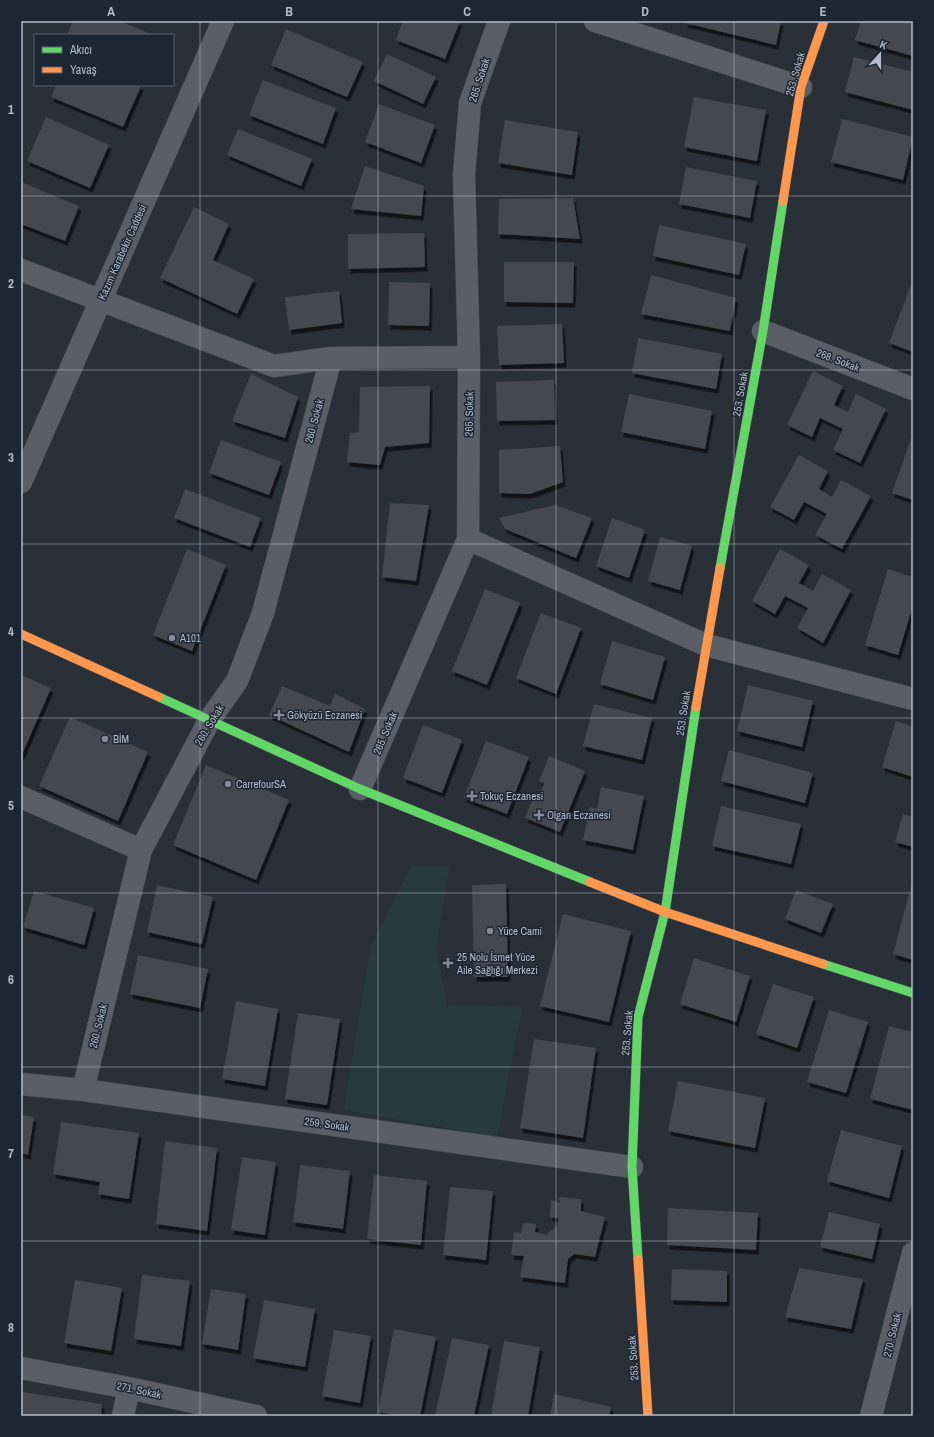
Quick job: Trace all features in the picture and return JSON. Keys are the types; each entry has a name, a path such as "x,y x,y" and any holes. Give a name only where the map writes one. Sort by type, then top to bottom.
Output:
{"street":[{"name":"Kazım Karabekir Caddesi","path":"21,482 223,21"},
{"name":"265. Sokak","path":"360,790 468,539 469,358 464,175 470,103 499,21"},
{"path":"595,21 801,87"},
{"name":"253. Sokak","path":"648,1416 632,1167 638,1017 665,912 706,645 763,331 801,87 824,21"},
{"path":"21,270 274,366 330,358 469,358"},
{"name":"268. Sokak","path":"763,331 913,389"},
{"name":"260. Sokak","path":"83,1090 141,850 210,719 237,681 263,613 330,358"},
{"path":"468,539 706,645 913,699"},
{"path":"21,634 210,719 360,790 665,912 913,993"},
{"path":"21,797 141,850"},
{"name":"259. Sokak","path":"21,1084 83,1090 632,1167"},
{"name":"270. Sokak","path":"871,1416 913,1253"},
{"name":"271. Sokak","path":"21,1368 129,1388 256,1416"},
{"path":"123,1416 129,1388"}],"green space":[{"path":"411,866 449,867 436,949 447,1005 522,1007 497,1137 344,1110 370,949"}],"building":[{"path":"73,21 120,21 151,34 67,34"},
{"path":"403,21 460,21 445,59 396,40"},
{"path":"686,21 781,21 776,45 685,23"},
{"path":"861,21 913,21 913,56 855,40"},
{"path":"286,29 363,62 347,97 271,65"},
{"path":"387,54 436,77 423,104 374,81"},
{"path":"854,57 913,72 913,110 845,92"},
{"path":"263,80 336,108 323,144 249,115"},
{"path":"56,86 141,86 123,127 51,97"},
{"path":"694,97 766,110 757,161 684,147"},
{"path":"379,104 435,125 421,163 365,142"},
{"path":"46,117 109,145 90,188 27,161"},
{"path":"842,119 913,137 903,180 831,162"},
{"path":"505,120 578,132 572,175 498,163"},
{"path":"238,129 312,159 301,186 227,155"},
{"path":"365,166 424,186 421,216 351,209"},
{"path":"686,167 757,181 750,218 679,204"},
{"path":"21,182 79,206 65,241 21,224"},
{"path":"573,198 580,239 498,234 499,199"},
{"path":"194,207 229,224 213,260 254,279 237,314 160,278"},
{"path":"659,225 746,244 739,275 653,256"},
{"path":"424,233 425,267 348,269 348,234"},
{"path":"504,262 574,262 573,303 504,302"},
{"path":"651,275 736,298 730,331 641,314"},
{"path":"913,280 913,352 889,343"},
{"path":"389,282 430,283 429,326 388,325"},
{"path":"339,291 342,323 289,330 285,297"},
{"path":"562,324 564,363 499,365 497,326"},
{"path":"638,338 722,354 716,389 632,373"},
{"path":"813,371 843,386 834,405 848,412 856,394 886,409 860,463 833,450 843,429 820,418 812,437 787,425"},
{"path":"251,374 298,397 285,438 232,421"},
{"path":"554,380 555,420 497,421 496,382"},
{"path":"430,386 429,443 385,447 380,465 347,462 350,433 359,432 360,387"},
{"path":"629,394 712,411 705,449 621,432"},
{"path":"913,433 913,500 892,493"},
{"path":"221,440 281,462 269,495 209,473"},
{"path":"560,446 563,482 530,494 499,493 499,450"},
{"path":"799,455 828,471 819,489 832,497 841,480 871,496 842,549 815,535 827,514 804,502 794,520 770,507"},
{"path":"185,489 261,518 250,547 174,518"},
{"path":"390,503 429,505 416,581 382,577"},
{"path":"555,505 592,518 576,558 505,529 499,518"},
{"path":"612,518 645,530 629,578 596,566"},
{"path":"660,537 692,546 680,590 648,581"},
{"path":"187,549 226,565 192,651 153,635"},
{"path":"780,549 809,565 799,583 813,591 822,574 851,590 823,643 797,628 808,608 785,596 775,614 752,601"},
{"path":"888,569 913,577 913,605 898,655 865,645"},
{"path":"485,589 520,603 487,685 452,671"},
{"path":"541,613 581,628 556,694 516,678"},
{"path":"612,641 665,657 653,700 600,684"},
{"path":"21,675 51,688 21,757"},
{"path":"748,685 813,701 802,747 737,731"},
{"path":"282,686 330,706 335,694 365,709 349,752 269,715"},
{"path":"594,704 652,718 642,760 583,746"},
{"path":"70,717 148,752 118,821 39,786"},
{"path":"896,721 913,727 913,777 882,767"},
{"path":"423,725 462,740 442,793 403,778"},
{"path":"486,741 529,757 507,814 464,798"},
{"path":"729,750 813,773 805,803 721,781"},
{"path":"549,756 585,771 560,832 525,818 533,798 538,799 544,783 539,781"},
{"path":"206,765 289,800 256,880 173,845"},
{"path":"601,787 644,796 633,850 583,840 590,807 597,809"},
{"path":"721,806 801,824 791,864 712,846"},
{"path":"903,814 913,817 913,847 895,842"},
{"path":"913,880 913,960 893,954"},
{"name":"Yüce Cami","path":"506,884 508,977 474,977 472,885"},
{"path":"157,885 213,897 202,944 147,932"},
{"path":"796,890 833,904 821,933 785,919"},
{"path":"34,891 94,908 84,945 23,927"},
{"path":"563,914 631,931 609,1022 540,1006"},
{"path":"138,955 208,969 200,1008 130,994"},
{"path":"694,958 750,976 736,1022 680,1004"},
{"path":"773,984 814,997 797,1048 756,1034"},
{"path":"236,1001 278,1009 265,1086 222,1079"},
{"path":"829,1010 868,1022 846,1093 807,1082"},
{"path":"298,1013 340,1019 327,1105 285,1099"},
{"path":"889,1026 913,1032 913,1110 870,1099"},
{"path":"534,1039 596,1048 583,1138 520,1128"},
{"path":"678,1081 765,1098 755,1148 668,1131"},
{"path":"21,1115 34,1117 28,1155 21,1153"},
{"path":"61,1122 139,1133 129,1199 98,1194 100,1182 53,1174"},
{"path":"841,1130 902,1146 889,1198 827,1181"},
{"path":"165,1141 217,1148 207,1231 156,1224"},
{"path":"242,1157 276,1162 265,1235 231,1230"},
{"path":"300,1165 350,1171 343,1229 293,1222"},
{"path":"374,1175 427,1181 421,1245 367,1239"},
{"path":"450,1187 493,1191 486,1260 443,1255"},
{"path":"559,1197 581,1199 581,1211 605,1217 595,1257 574,1254 568,1259 565,1283 520,1277 524,1256 511,1255 514,1232 521,1233 523,1223 536,1224 535,1232 546,1235 558,1225 558,1218 550,1217 551,1200 560,1203"},
{"path":"668,1208 758,1213 756,1250 667,1245"},
{"path":"829,1212 880,1224 872,1259 820,1247"},
{"path":"799,1268 863,1279 851,1329 785,1317"},
{"path":"672,1269 727,1271 727,1302 671,1300"},
{"path":"142,1275 190,1281 181,1346 134,1339"},
{"path":"75,1280 122,1288 111,1351 64,1343"},
{"path":"211,1289 246,1294 238,1350 202,1344"},
{"path":"264,1300 315,1309 305,1367 253,1358"},
{"path":"394,1329 436,1337 420,1416 399,1416 378,1412"},
{"path":"334,1330 371,1336 360,1403 322,1396"},
{"path":"452,1338 489,1345 474,1416 435,1416"},
{"path":"504,1341 540,1347 528,1416 491,1416"},
{"path":"22,1392 102,1404 101,1416 21,1416"},
{"path":"554,1394 611,1407 609,1416 550,1416"}],"traffic: fast":[{"path":"720,568 763,331 783,201"},
{"path":"159,697 360,789 590,882"},
{"path":"638,1259 632,1167 638,1017 665,912 696,707"},
{"path":"823,964 913,993"}],"traffic: slow":[{"path":"783,201 801,87 824,21"},
{"path":"696,707 720,568"},
{"path":"21,634 159,697"},
{"path":"590,882 665,912 823,964"},
{"path":"638,1259 648,1416"}],"place":[{"name":"A101","path":"172,638"},
{"name":"Gökyüzü Eczanesi","path":"279,715"},
{"name":"BİM","path":"105,739"},
{"name":"CarrefourSA","path":"228,784"},
{"name":"Tokuç Eczanesi","path":"472,796"},
{"name":"Olgan Eczanesi","path":"539,815"},
{"name":"Yüce Cami","path":"490,931"},
{"name":"25 Nolu İsmet Yüce Aile Sağlığı Merkezi","path":"448,963"}]}
